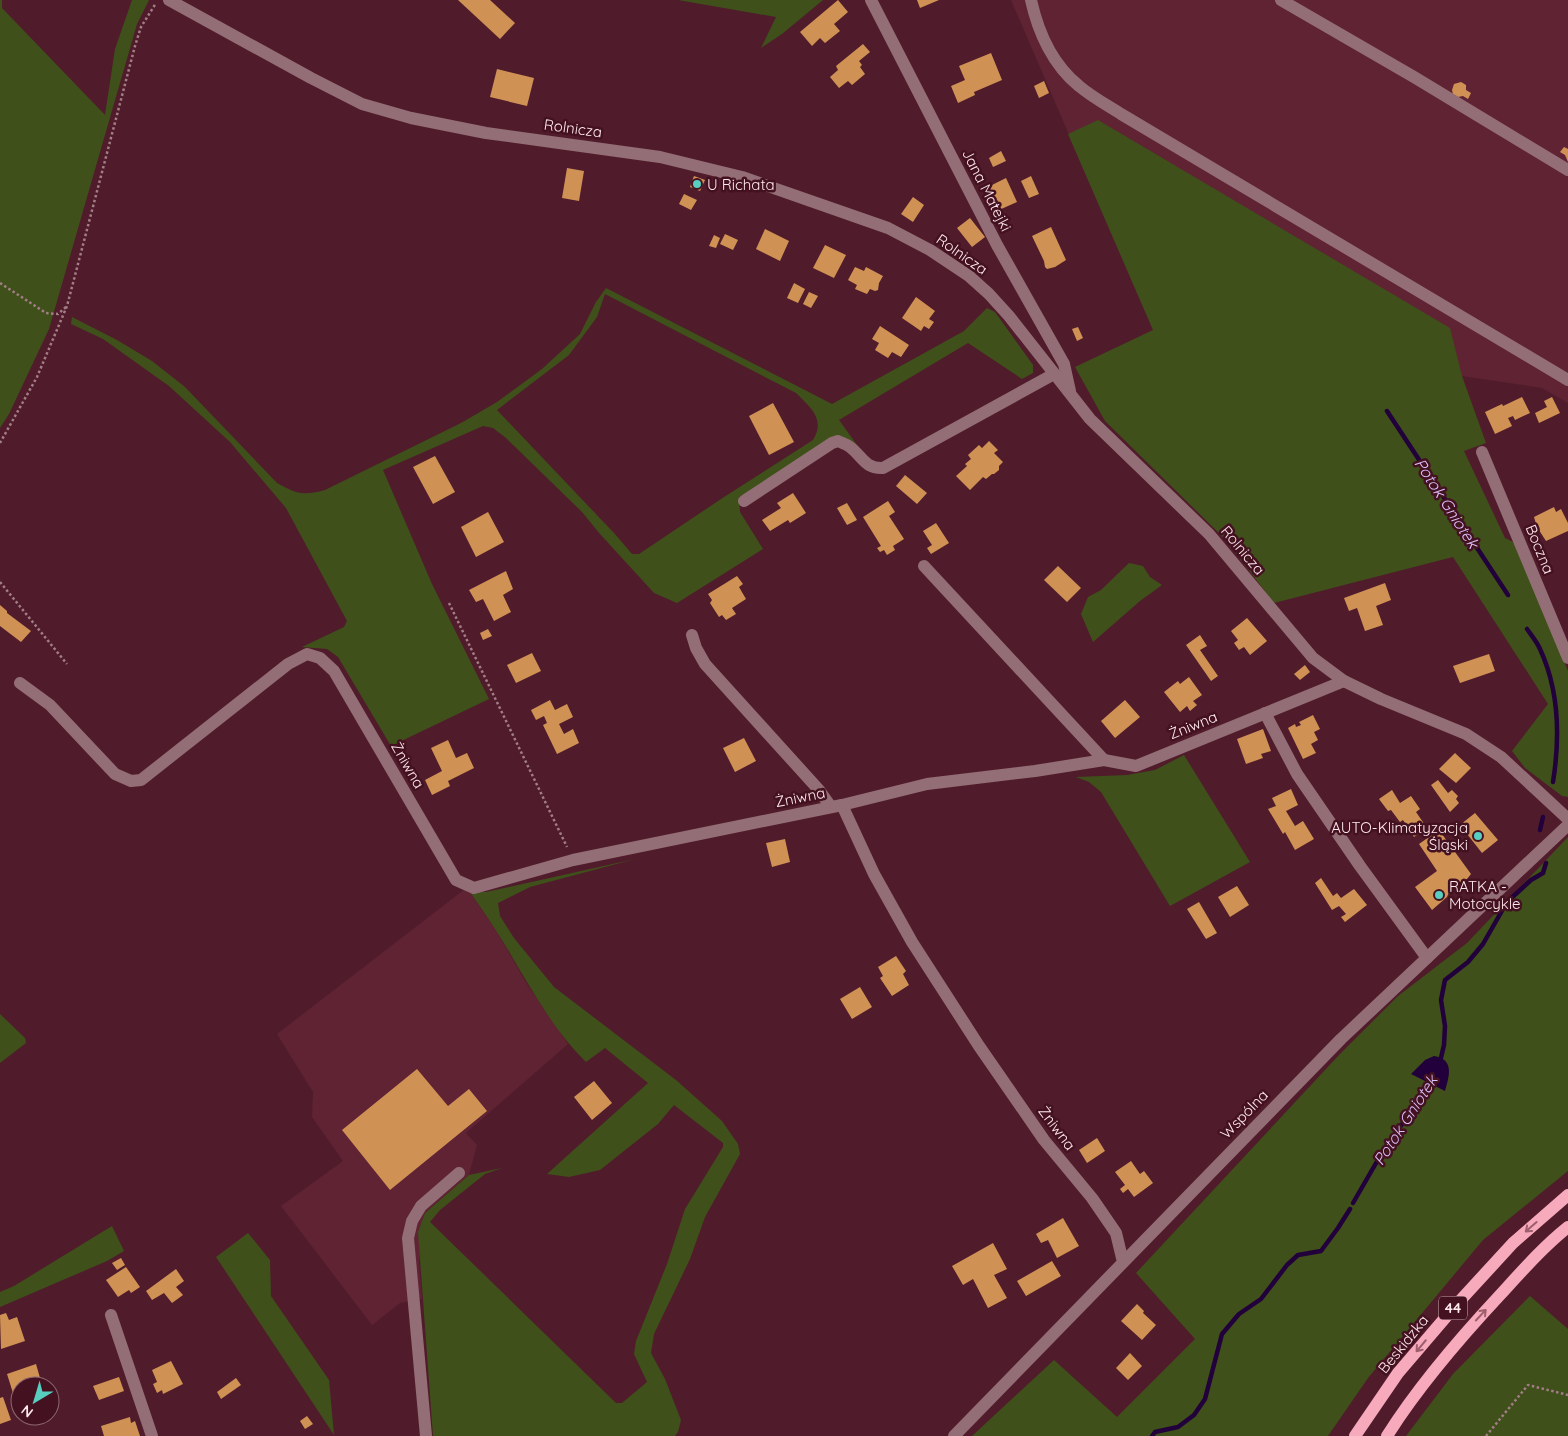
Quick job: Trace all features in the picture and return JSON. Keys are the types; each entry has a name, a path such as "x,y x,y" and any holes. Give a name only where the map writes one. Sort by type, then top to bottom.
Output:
{"main road":[{"name":"Beskidzka","path":"1355,1436 1398,1373 1457,1304 1513,1243 1568,1195"},
{"name":"44","path":"1387,1436 1398,1418 1456,1342 1546,1244 1568,1227"}],"street":[{"name":"Rolnicza","path":"169,0 310,78 362,104 410,118 486,133 660,157 742,177 888,228 930,250 969,276 989,294 1009,316 1090,419 1209,534 1313,658 1344,681 1466,734 1501,757 1568,819"},
{"name":"Jana Matejki","path":"871,0 997,246 1064,364 1071,396"},
{"path":"1031,0 1035,18 1054,59 1079,86 1143,128 1568,380"},
{"path":"1281,0 1414,77 1568,170"},
{"path":"744,501 832,443 838,441 849,446 866,464 875,469 884,468 1054,374"},
{"name":"Boczna","path":"1482,452 1568,658"},
{"path":"924,566 1104,760"},
{"path":"692,635 696,648 705,664 819,790 836,806"},
{"name":"Żniwna","path":"20,683 50,705 115,774 131,781 141,780 288,664 307,654 320,658 334,671 456,880 474,888 573,860 836,806 927,784 1035,771 1104,760 1136,766 1344,681"},
{"path":"1265,713 1297,774 1360,866 1427,958"},
{"name":"Żniwna","path":"836,806 912,942 979,1046 1044,1140 1092,1198 1116,1233 1123,1262"},
{"name":"Wspólna","path":"954,1436 1341,1039 1568,825"},
{"path":"426,1436 408,1238 412,1221 421,1206 459,1173"},
{"path":"111,1315 152,1436"}],"path":[{"path":"0,443 37,377 67,306 135,46 141,28 158,0"},
{"path":"0,283 46,314 58,314 67,306"},
{"path":"0,582 67,664"},
{"path":"450,603 573,860"},
{"path":"1486,1436 1528,1385 1568,1395"}],"shaded area":[{"path":"1011,0 1568,0 1568,403 1542,388 1153,330"},
{"path":"465,889 469,891 496,930 527,984 568,1044 466,1133 477,1145 469,1175 425,1213 419,1261 422,1299 400,1303 372,1325 281,1206 343,1161 312,1117 313,1092 277,1034"},
{"path":"1434,1056 1441,1058 1448,1065 1449,1075 1445,1091 1411,1074 1425,1060"}],"green space":[{"path":"0,0 2,0 2,8 105,115 115,49 132,0 149,0 137,24 49,329 9,414 0,428"},
{"path":"678,0 823,0 782,34 761,48 776,17"},
{"path":"1098,120 1450,328 1462,376 1486,443 1464,451 1505,538 1515,543 1568,671 1568,797 1562,796 1525,768 1512,751 1548,704 1453,557 1274,603 1226,540 1105,421 1075,367 1153,330 1068,134"},
{"path":"606,288 832,404 964,331 987,308 995,312 1033,365 1033,373 1022,379 968,343 839,420 862,452 844,438 739,497 740,512 763,549 677,603 654,593 582,512 506,438 493,428 483,426 383,470 432,584 489,699 391,746 338,657 327,649 302,647 344,627 347,621 286,508 230,442 169,386 103,339 71,324 72,317 117,340 152,361 185,387 277,483 295,492 311,493 325,490 461,423 497,402 542,369 580,334 596,302","holes":["605,294 796,393 815,414 818,426 813,440 639,554 632,554 497,410 569,355 597,317"]},
{"path":"1129,563 1143,566 1150,577 1162,585 1140,601 1093,642 1081,614 1088,597 1101,590"},
{"path":"1184,755 1250,862 1170,906 1101,792 1089,782 1076,777 1127,775 1155,770"},
{"path":"1568,837 1568,1171 1483,1240 1368,1378 1328,1436 972,1436 1054,1360 1117,1417 1195,1339 1136,1273 1339,1055 1398,996 1467,943"},
{"path":"635,859 530,887 498,903 500,916 514,938 554,987 676,1080 722,1121 738,1144 740,1154 705,1217 690,1259 654,1334 651,1353 665,1379 681,1420 678,1432 675,1436 433,1436 418,1232 425,1213 469,1175 502,1168 485,1174 440,1210 430,1222 616,1403 622,1403 647,1382 634,1354 636,1341 667,1264 685,1209 723,1147 723,1143 674,1105 658,1124 600,1170 569,1177 547,1174 648,1083 605,1048 586,1062 572,1047 559,1032 492,924 469,891 486,892"},
{"path":"0,1014 25,1038 26,1043 0,1063"},
{"path":"112,1226 124,1251 107,1261 0,1307 0,1292 14,1286"},
{"path":"248,1233 270,1260 271,1296 329,1380 334,1435 216,1257"},
{"path":"1530,1296 1568,1329 1568,1436 1406,1436 1453,1374"}],"building":[{"path":"458,0 490,0 515,23 500,39"},
{"path":"838,0 848,12 834,24 840,31 825,43 820,38 812,46 800,32"},
{"path":"917,0 939,0 920,8"},
{"path":"863,44 870,52 859,61 862,65 860,67 865,74 852,85 848,81 839,88 830,77 838,70 836,66"},
{"path":"991,53 1002,80 974,92 975,95 958,103 951,86 965,80 959,66"},
{"path":"497,69 534,78 527,106 490,97"},
{"path":"1044,81 1049,93 1039,98 1034,86"},
{"path":"1461,82 1466,85 1466,90 1471,93 1468,99 1453,94 1454,84"},
{"path":"1564,147 1568,149 1568,162 1565,155 1560,152"},
{"path":"1001,151 1006,161 993,167 989,158"},
{"path":"567,168 584,171 579,201 562,198"},
{"name":"U Richata","path":"694,176 705,180 700,191 690,187"},
{"path":"1031,176 1039,194 1029,198 1021,181"},
{"path":"1006,178 1017,202 999,210 988,187"},
{"path":"684,194 697,200 691,210 679,204"},
{"path":"913,197 924,205 913,222 901,214"},
{"path":"970,218 985,237 972,247 957,228"},
{"path":"1051,227 1066,260 1055,267 1047,269 1032,236"},
{"path":"765,229 789,241 780,261 756,249"},
{"path":"725,234 738,240 733,250 720,244"},
{"path":"714,235 720,238 716,248 709,246"},
{"path":"825,245 846,255 834,278 813,268"},
{"path":"855,267 864,271 866,267 883,276 878,290 870,289 867,294 855,289 857,285 848,280"},
{"path":"794,283 805,289 798,303 787,298"},
{"path":"809,292 818,296 811,308 803,304"},
{"path":"916,297 935,311 929,319 934,322 929,329 924,326 921,331 902,318"},
{"path":"880,326 909,345 901,357 892,352 888,358 875,350 879,343 872,339"},
{"path":"1078,327 1083,338 1077,341 1072,329"},
{"path":"1522,397 1530,413 1515,420 1513,416 1508,418 1512,426 1495,434 1485,412"},
{"path":"1552,397 1560,413 1539,423 1535,413 1547,407 1544,401"},
{"path":"773,403 794,442 769,455 749,416"},
{"path":"989,441 998,450 994,453 1003,462 999,466 999,470 986,479 983,477 970,490 956,476 967,466 965,464 971,459 968,455 979,445 982,448"},
{"path":"435,456 455,492 433,504 413,467"},
{"path":"905,475 927,493 917,504 896,486"},
{"path":"793,493 806,513 790,523 788,520 770,531 762,520 781,508 777,503"},
{"path":"888,501 895,512 889,516 904,539 893,546 895,550 887,555 884,550 880,552 877,548 881,546 863,517"},
{"path":"847,503 857,520 847,525 837,508"},
{"path":"1554,507 1556,512 1561,509 1568,523 1568,531 1546,541 1537,527 1534,517"},
{"path":"488,512 504,542 476,557 461,527"},
{"path":"936,523 949,543 931,554 927,548 932,545 923,531"},
{"path":"1058,566 1081,588 1067,602 1044,580"},
{"path":"506,571 513,589 503,595 511,612 494,621 483,599 476,602 469,590"},
{"path":"737,576 743,584 739,587 746,599 732,608 736,614 726,620 722,615 719,617 710,603 712,600 708,594"},
{"path":"1385,583 1391,600 1376,606 1383,625 1365,631 1357,608 1349,611 1344,598"},
{"path":"0,605 7,613 31,631 21,642 0,626"},
{"path":"1247,618 1267,641 1250,655 1244,647 1239,650 1234,643 1238,640 1231,631"},
{"path":"488,629 492,636 483,640 480,633"},
{"path":"1200,635 1207,646 1200,650 1218,676 1211,681 1186,645"},
{"path":"532,653 541,671 516,683 507,665"},
{"path":"1489,654 1495,671 1460,683 1453,666"},
{"path":"1305,665 1310,672 1300,680 1294,674"},
{"path":"1189,677 1202,695 1193,701 1197,705 1190,711 1187,706 1180,712 1164,692 1178,681 1180,684"},
{"path":"550,700 555,710 567,704 573,717 559,724 564,734 573,729 579,743 557,754 543,725 547,723 544,716 536,720 531,710"},
{"path":"1125,700 1140,717 1115,738 1101,721"},
{"path":"1313,715 1320,729 1314,732 1318,740 1311,744 1316,753 1303,759 1288,728 1295,724 1296,727 1301,725 1299,722"},
{"path":"1263,729 1271,751 1261,754 1263,758 1246,764 1237,739"},
{"path":"744,738 756,761 735,772 723,748"},
{"path":"448,740 456,758 467,753 474,768 448,781 450,786 432,795 425,780 442,771 431,748"},
{"path":"1455,753 1471,768 1456,783 1439,769"},
{"path":"1438,780 1448,793 1452,790 1458,796 1456,799 1459,803 1450,812 1431,785"},
{"path":"1291,789 1298,805 1286,811 1295,826 1303,821 1314,839 1295,850 1285,832 1283,834 1268,809 1276,806 1272,798"},
{"path":"1392,790 1400,803 1411,796 1420,809 1416,812 1427,828 1414,837 1403,820 1400,822 1379,799"},
{"path":"1475,813 1498,840 1482,853 1460,825"},
{"path":"1439,830 1471,874 1467,879 1450,890 1447,897 1432,910 1415,887 1437,871 1419,844"},
{"path":"785,839 790,862 772,867 766,843"},
{"path":"1321,878 1333,896 1337,893 1341,898 1354,889 1367,905 1345,922 1341,917 1346,914 1339,906 1332,910 1315,883"},
{"path":"1237,886 1249,905 1230,917 1218,897"},
{"path":"1199,902 1217,933 1206,939 1187,909"},
{"path":"896,956 906,971 903,974 909,985 892,996 880,978 883,976 878,967"},
{"path":"860,987 872,1007 852,1019 840,999"},
{"path":"417,1069 448,1106 469,1089 487,1111 390,1190 342,1130"},
{"path":"594,1081 612,1103 592,1120 574,1097"},
{"path":"1097,1138 1105,1151 1087,1163 1079,1150"},
{"path":"1131,1161 1140,1174 1144,1171 1153,1183 1134,1197 1128,1189 1123,1193 1120,1189 1125,1185 1115,1172"},
{"path":"1063,1218 1079,1246 1057,1258 1048,1240 1041,1243 1036,1234"},
{"path":"993,1243 1007,1269 994,1275 1007,1298 988,1308 973,1279 963,1285 952,1266"},
{"path":"121,1258 125,1265 117,1270 112,1263"},
{"path":"1052,1261 1061,1276 1026,1296 1017,1281"},
{"path":"126,1267 140,1287 131,1293 129,1290 118,1297 106,1280"},
{"path":"176,1269 184,1281 176,1287 183,1295 172,1303 164,1293 152,1300 146,1291"},
{"path":"1137,1304 1144,1311 1143,1313 1156,1325 1142,1340 1121,1321"},
{"path":"6,1313 9,1320 17,1317 25,1341 1,1349 0,1315"},
{"path":"1130,1353 1142,1366 1128,1380 1116,1368"},
{"path":"171,1361 183,1384 163,1394 162,1390 157,1393 153,1384 157,1382 152,1370"},
{"path":"36,1364 39,1376 10,1376 10,1384 7,1374"},
{"path":"119,1377 124,1391 99,1400 93,1386"},
{"path":"236,1378 241,1385 221,1399 217,1392"},
{"path":"3,1397 10,1420 0,1424 0,1398"},
{"path":"307,1416 313,1424 305,1429 300,1421"},
{"path":"130,1417 131,1423 135,1421 140,1436 104,1436 101,1426"}],"waterway":[{"name":"Potok Gniotek","path":"1387,411 1508,595"},
{"name":"Potok Gniotek","path":"1527,629 1539,646 1551,681 1554,697 1557,748 1553,782"},
{"name":"Potok Gniotek","path":"1540,830 1543,817"},
{"name":"Potok Gniotek","path":"1440,1062 1444,1045 1445,1026 1441,1000 1445,980 1468,962 1483,944 1507,902 1531,880 1543,873 1546,863"},
{"name":"Potok Gniotek","path":"1353,1203 1383,1151 1434,1079"},
{"name":"Potok Gniotek","path":"1152,1436 1155,1432 1178,1427 1194,1415 1205,1399 1222,1334 1239,1314 1261,1299 1287,1265 1298,1255 1321,1251 1350,1209"}],"place":[{"name":"U Richata","path":"697,184"},
{"name":"AUTO-Klimatyzacja Śląski","path":"1478,836"},
{"name":"RATKA - Motocykle","path":"1439,895"}]}
